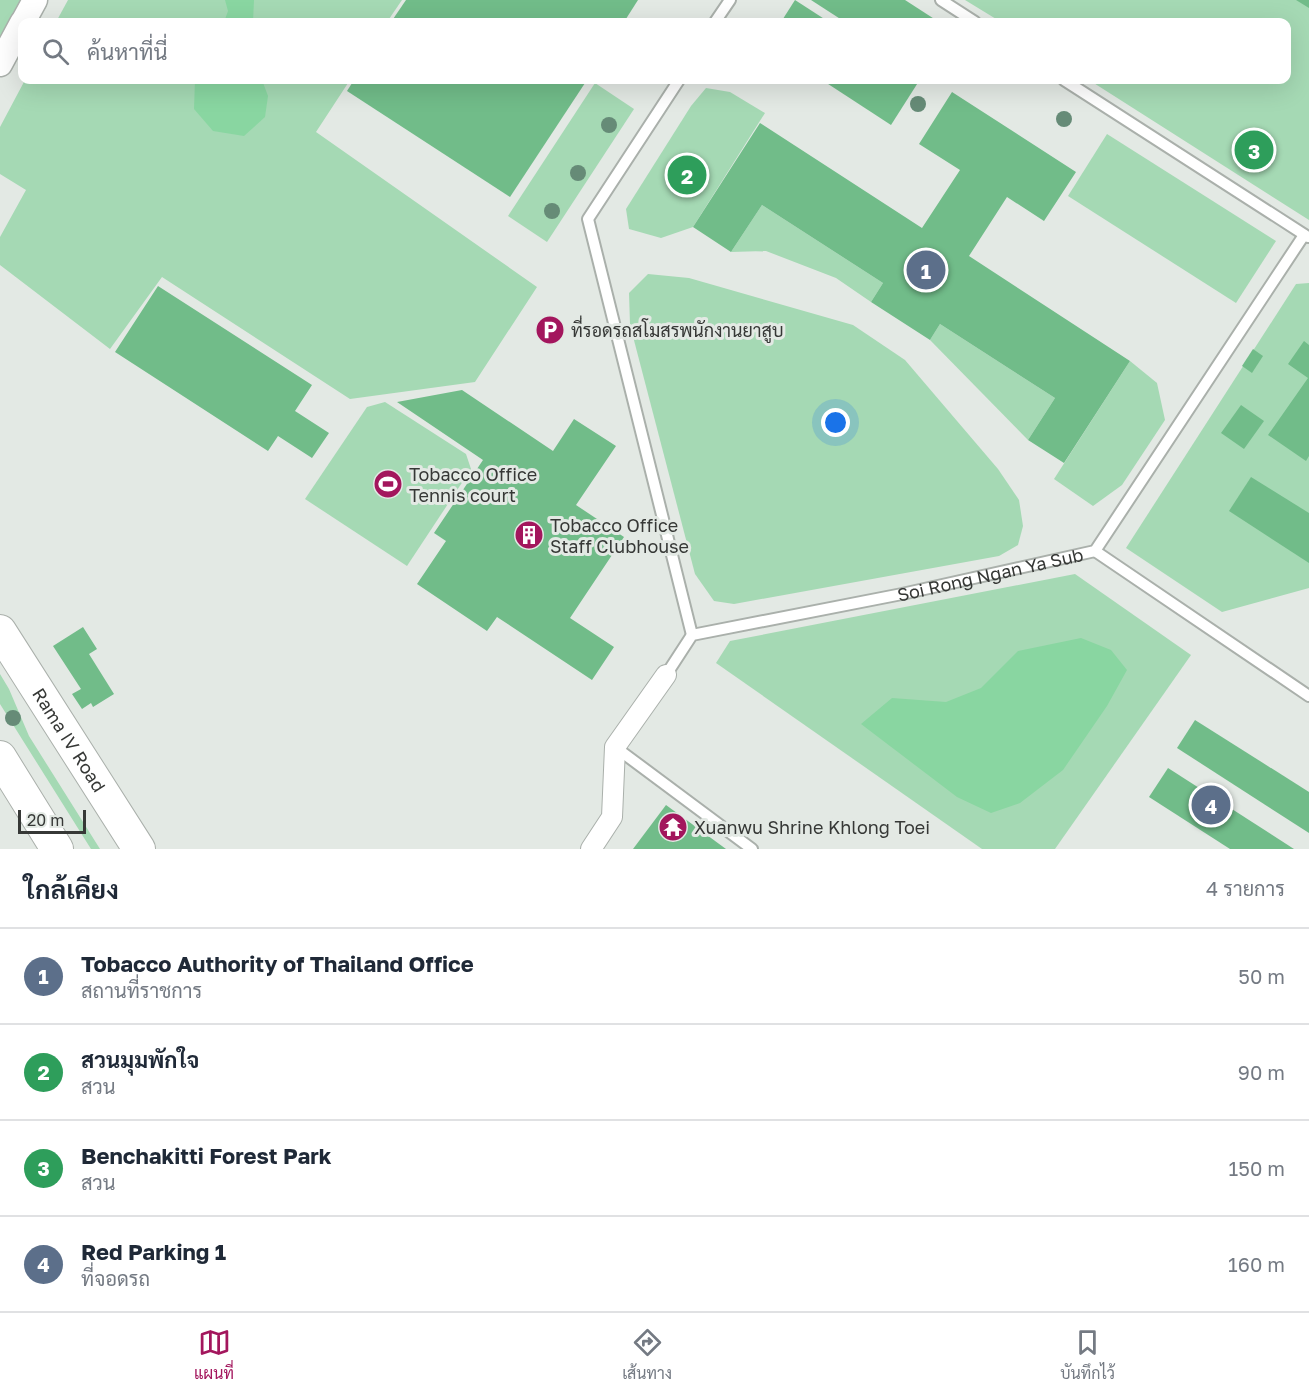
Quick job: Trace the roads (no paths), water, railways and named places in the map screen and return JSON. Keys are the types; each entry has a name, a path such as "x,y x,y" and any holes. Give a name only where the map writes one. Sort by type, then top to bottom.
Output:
{"main road":[{"name":"Rama IV Road","path":"0,631 139,849"},
{"path":"0,757 57,849"}],"street":[{"path":"26,18 35,0"},
{"path":"0,64 18,32"},
{"path":"591,849 612,817 615,747 666,675"}],"lane":[{"path":"718,18 730,0"},
{"path":"941,0 969,18"},
{"path":"666,675 692,635 588,219 676,84"},
{"path":"1070,84 1306,237"},
{"name":"Soi Rong Ngan Ya Sub","path":"692,635 902,594 1095,551 1306,237"},
{"path":"1095,551 1309,696"},
{"path":"615,747 752,849"}],"place":[{"name":"Benchakitti Forest Park","path":"1254,150"},
{"name":"สวนมุมพักใจ","path":"687,175"},
{"name":"Tobacco Authority of Thailand Office","path":"926,270"},
{"name":"ที่รอดรถสโมสรพนักงานยาสูบ","path":"550,330"},
{"name":"Tobacco Office Tennis court","path":"388,484"},
{"name":"Tobacco Office Staff Clubhouse","path":"529,535"},
{"name":"Red Parking 1","path":"1211,805"},
{"name":"Xuanwu Shrine Khlong Toei","path":"673,827"}]}
